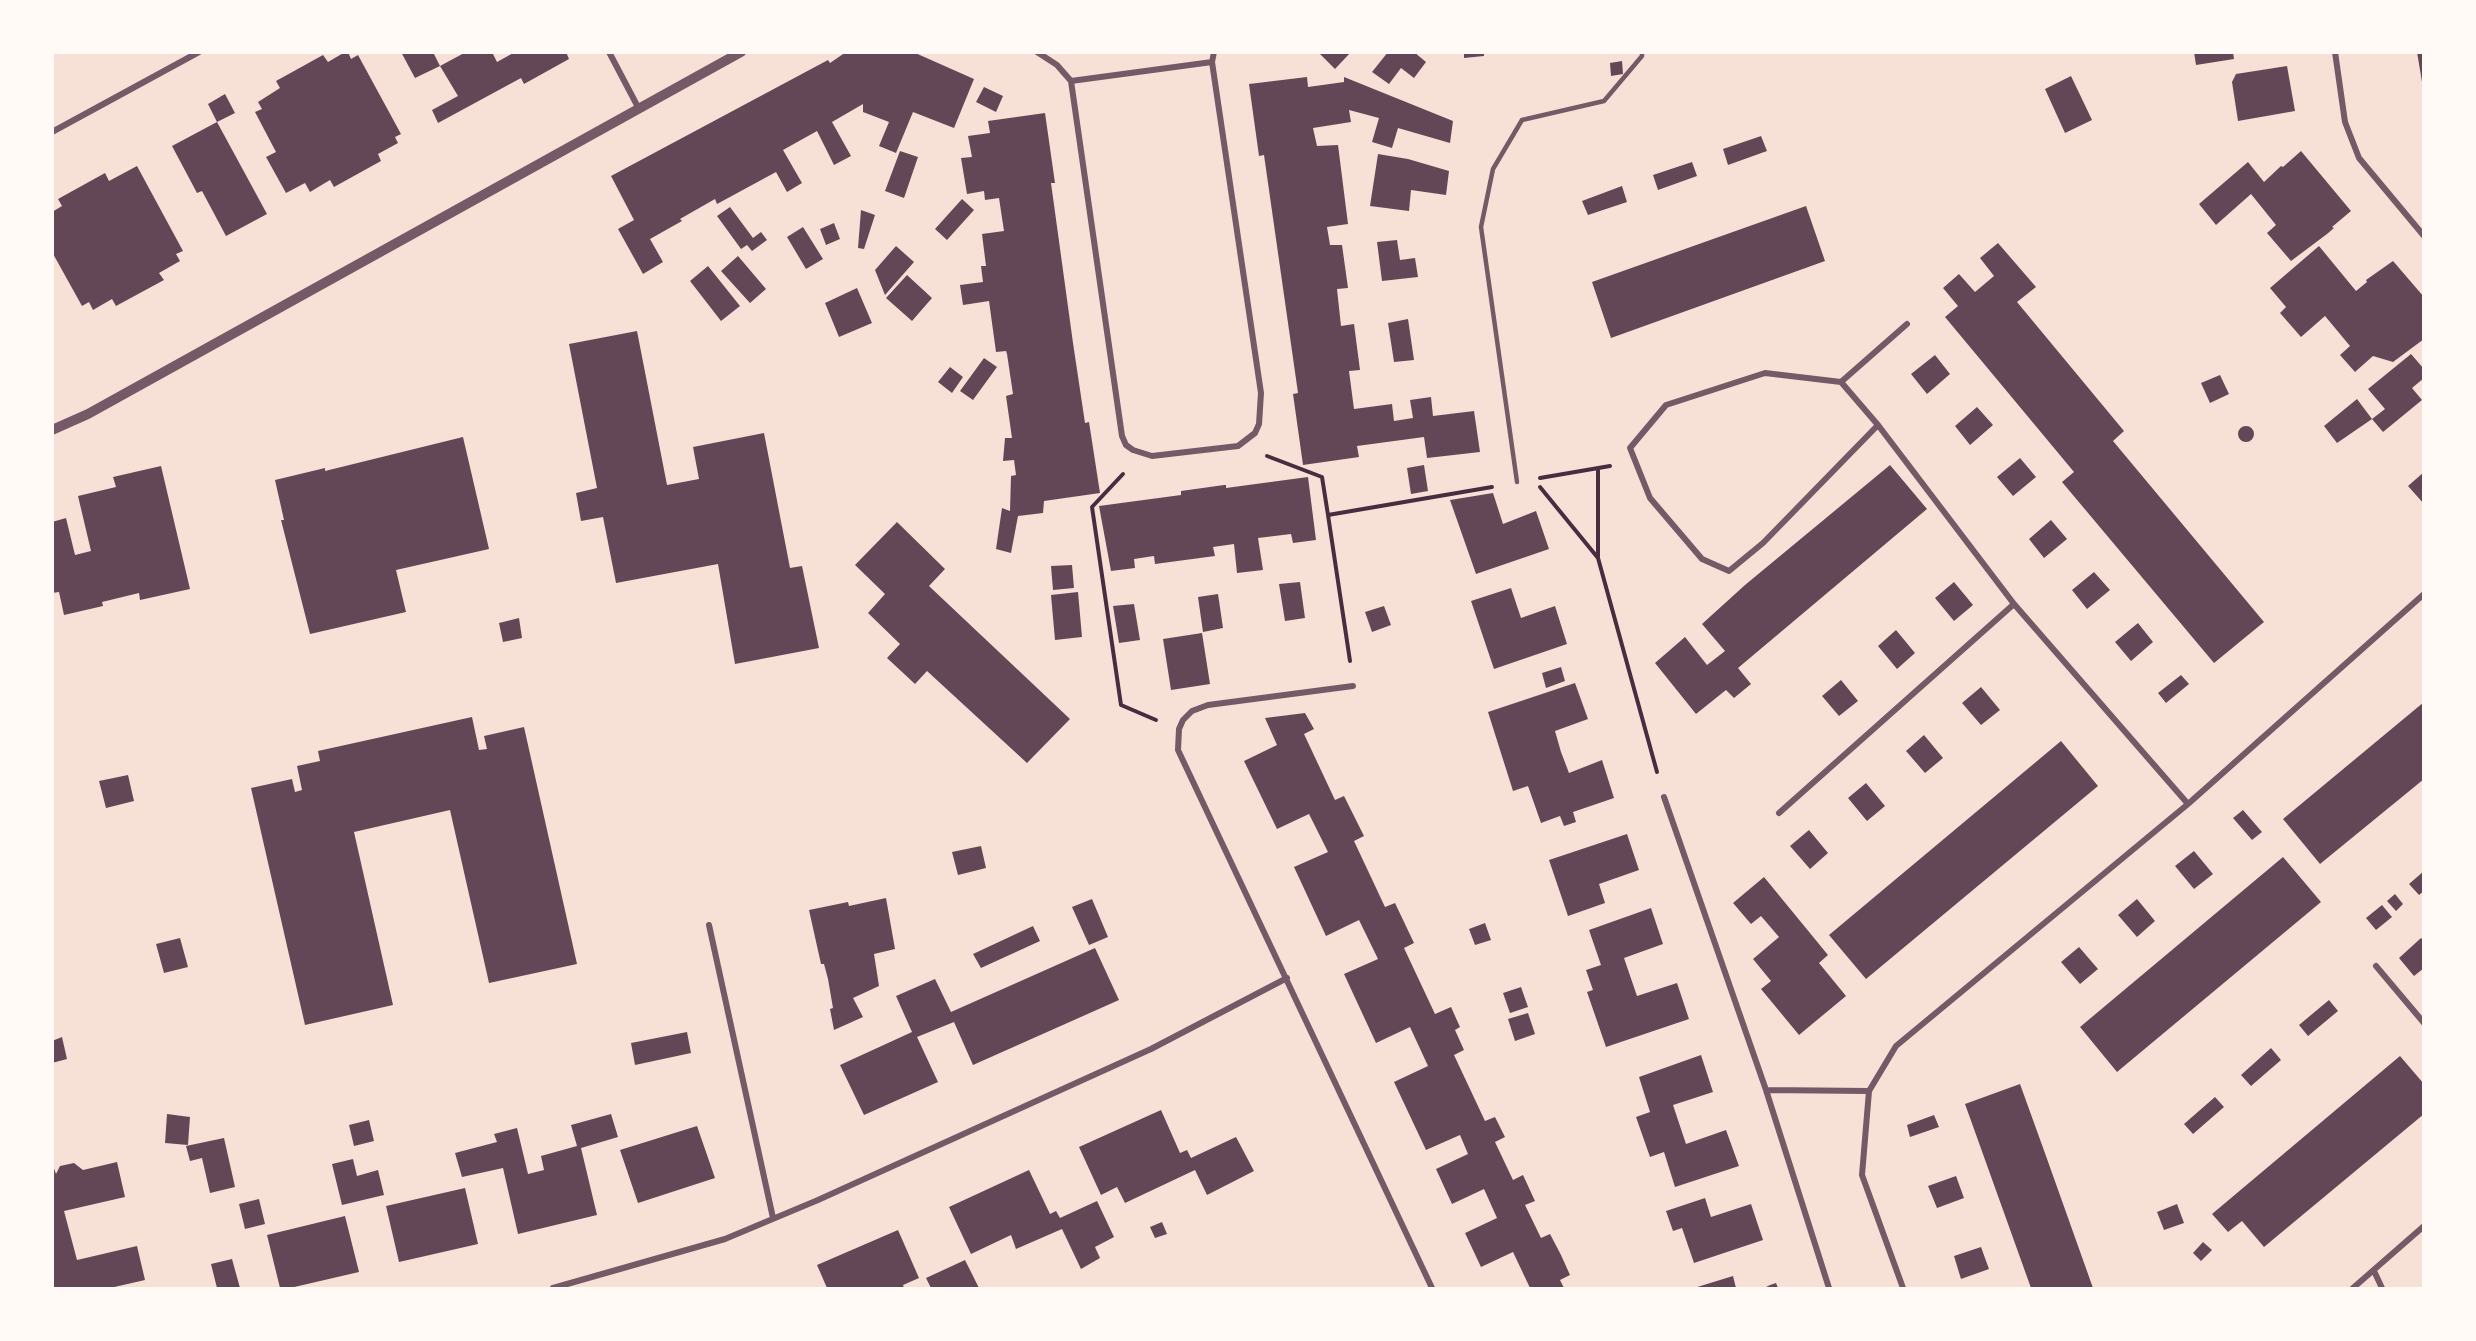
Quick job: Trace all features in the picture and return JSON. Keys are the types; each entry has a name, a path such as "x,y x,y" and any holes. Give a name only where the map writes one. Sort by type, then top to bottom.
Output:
{"street":[{"path":"52,132 199,52"},
{"path":"609,52 639,110"},
{"path":"52,430 88,414 741,52"},
{"path":"1037,52 1057,65 1071,81 1122,436 1126,445 1142,454 1152,456 1238,446 1255,433 1259,424 1261,393 1212,62 1214,52"},
{"path":"2335,52 2345,122 2359,158 2424,236"},
{"path":"1071,81 1212,62"},
{"path":"1841,382 1907,324"},
{"path":"1878,425 1763,543 1729,571 1702,559 1650,498 1630,448 1666,405 1765,373 1841,382 1878,425 2014,604 2188,804"},
{"path":"1903,1288 1862,1175 1869,1091 1896,1046 2188,804 2424,594"},
{"path":"1779,813 2014,604"},
{"path":"1353,686 1208,705 1192,711 1183,720 1179,729 1178,750 1432,1288"},
{"path":"1664,797 1766,1090 1830,1288"},
{"path":"708,925 773,1218"},
{"path":"2376,966 2424,1023"},
{"path":"553,1288 715,1242 818,1200 1151,1049 1287,978"},
{"path":"1766,1090 1869,1091"},
{"path":"2354,1288 2424,1226"},
{"path":"2374,1271 2382,1288"}],"lane":[{"path":"1517,482 1481,227 1493,169 1522,120 1604,101 1642,56 1642,52"}],"path":[{"path":"1238,446 1322,477 1353,686"},
{"path":"1142,454 1092,507 1121,705 1179,729"},
{"path":"1598,558 1534,479 1636,462"},
{"path":"1598,468 1598,558 1664,797"},
{"path":"1328,516 1517,482"}],"building":[{"path":"348,52 351,59 358,55 401,134 395,137 398,143 378,154 381,161 334,187 330,180 310,192 305,183 286,193 266,157 276,152 255,112 262,109 258,102 280,88 276,81 323,55 328,62"},
{"path":"401,52 433,52 440,66 415,78"},
{"path":"466,52 492,52 497,62 515,52 566,52 569,59 524,84 521,78 438,123 432,110 458,96 440,66"},
{"path":"846,52 913,52 974,79 954,128 913,112 896,153 879,146 889,122 863,112 863,104 832,122 851,156 834,165 817,131 783,150 802,183 787,192 776,172 717,204 715,199 680,219 682,221 650,239 663,262 643,274 618,229 634,220 611,176 828,60 830,63"},
{"path":"1318,52 1351,52 1335,69"},
{"path":"1388,52 1414,52 1426,62 1414,78 1401,68 1389,84 1372,72"},
{"path":"1464,52 1484,52 1484,56 1464,58"},
{"path":"2194,52 2233,52 2234,59 2196,65"},
{"path":"2417,52 2424,52 2424,82 2422,82"},
{"path":"1622,61 1623,74 1611,76 1610,63"},
{"path":"2287,66 2295,111 2238,121 2232,82 2236,74"},
{"path":"2071,76 2092,120 2065,133 2045,89"},
{"path":"1307,77 1308,87 1344,82 1344,77 1453,121 1450,143 1398,128 1392,148 1372,142 1379,118 1349,110 1351,122 1313,128 1317,146 1338,145 1348,224 1327,227 1330,245 1342,245 1348,288 1337,289 1341,326 1354,324 1360,370 1349,371 1354,409 1392,404 1394,421 1413,418 1410,400 1431,397 1433,416 1474,411 1480,452 1427,458 1424,437 1357,446 1359,457 1303,465 1293,394 1298,393 1264,155 1259,156 1249,84"},
{"path":"984,87 1003,96 996,112 976,102"},
{"path":"225,94 235,113 217,122 208,104"},
{"path":"1045,113 1055,183 1051,183 1073,343 1085,423 1089,422 1100,493 1044,501 1043,513 1018,516 1011,553 996,549 1002,508 1010,511 1011,476 1016,475 1014,460 1003,461 1005,438 1012,438 1006,396 1013,394 1007,354 1006,351 996,352 989,301 963,305 960,285 983,282 981,266 986,266 982,234 1004,231 999,198 985,200 984,191 967,194 961,158 972,157 968,136 990,133 988,121"},
{"path":"217,122 267,214 226,236 202,191 197,193 172,146"},
{"path":"1761,136 1767,151 1728,165 1723,149"},
{"path":"900,151 918,157 904,198 885,191"},
{"path":"2301,151 2351,211 2327,234 2291,261 2267,233 2276,225 2251,194 2216,225 2199,204 2248,162 2264,182"},
{"path":"1378,154 1408,159 1449,171 1446,195 1411,190 1409,211 1370,206"},
{"path":"1692,162 1697,176 1658,190 1653,175"},
{"path":"137,166 183,251 176,254 180,261 159,273 164,280 116,306 112,299 93,310 89,302 82,306 52,252 52,212 62,206 58,199 105,173 109,181"},
{"path":"1622,186 1627,202 1588,215 1582,201"},
{"path":"962,199 974,210 947,240 935,229"},
{"path":"1806,206 1825,261 1611,338 1592,282"},
{"path":"730,207 753,238 761,232 767,240 752,251 747,245 741,249 717,216"},
{"path":"861,210 875,215 864,249 858,248"},
{"path":"834,223 840,239 826,245 820,229"},
{"path":"803,227 823,259 806,269 787,237"},
{"path":"1397,240 1400,260 1415,258 1418,277 1382,281 1377,242"},
{"path":"1998,243 2036,287 2017,302 2124,431 2113,441 2264,622 2214,663 2062,482 2074,472 1945,317 1958,306 1943,288 1959,274 1975,292 1994,276 1980,258"},
{"path":"896,246 914,262 885,295 875,270"},
{"path":"2319,246 2356,291 2367,282 2366,280 2393,261 2424,297 2424,339 2393,362 2373,356 2355,372 2340,355 2350,346 2325,316 2301,337 2280,313 2286,307 2270,288"},
{"path":"738,256 766,289 750,303 721,271"},
{"path":"708,266 740,306 721,321 690,281"},
{"path":"907,275 932,298 912,321 886,298"},
{"path":"857,288 872,323 839,337 825,303"},
{"path":"1408,319 1414,360 1394,362 1388,323"},
{"path":"637,331 667,485 699,479 693,447 764,433 790,568 802,566 819,648 735,664 718,564 616,583 603,517 581,521 576,493 597,488 569,344"},
{"path":"2411,354 2424,369 2424,378 2412,388 2422,400 2383,432 2372,419 2385,409 2368,389"},
{"path":"1935,355 1950,374 1927,394 1911,374"},
{"path":"984,358 997,367 973,400 960,391"},
{"path":"950,367 963,377 952,393 938,382"},
{"path":"2220,375 2229,394 2210,403 2201,383"},
{"path":"2357,399 2372,419 2337,443 2324,426"},
{"path":"1977,407 1993,425 1970,445 1955,426"},
{"path":"2246,426 2254,434 2246,442 2238,434"},
{"path":"463,437 489,549 396,570 406,612 310,634 281,520 284,520 275,480 325,468 325,471"},
{"path":"2020,458 2036,477 2013,496 1997,477"},
{"path":"1424,465 1428,491 1411,494 1407,468"},
{"path":"1890,465 1927,509 1738,668 1751,684 1734,698 1726,690 1696,714 1655,663 1685,637 1707,665 1725,651 1702,624 1745,585"},
{"path":"161,466 190,589 140,600 139,593 102,602 103,606 64,615 59,592 52,593 52,522 66,518 75,555 91,551 78,496 116,487 113,477"},
{"path":"2424,472 2424,504 2408,486"},
{"path":"1308,477 1316,540 1293,543 1291,534 1258,538 1263,570 1237,573 1234,544 1213,547 1215,556 1155,564 1154,556 1134,559 1135,568 1111,571 1099,506 1181,495 1181,491 1224,485 1226,488"},
{"path":"1493,493 1503,524 1536,511 1549,549 1476,574 1450,500"},
{"path":"2051,520 2067,539 2044,558 2029,539"},
{"path":"897,522 945,569 929,586 1070,719 1027,763 927,671 915,684 887,658 900,644 868,613 885,594 855,565"},
{"path":"1072,565 1074,588 1053,590 1051,566"},
{"path":"2094,572 2110,590 2087,609 2072,590"},
{"path":"1300,582 1305,618 1285,621 1279,584"},
{"path":"1954,582 1973,605 1954,621 1935,598"},
{"path":"1511,588 1521,618 1555,606 1567,644 1494,669 1471,601"},
{"path":"1078,592 1082,637 1055,640 1051,595"},
{"path":"1218,594 1223,628 1203,632 1198,597"},
{"path":"1134,604 1140,640 1119,643 1113,606"},
{"path":"1384,606 1391,625 1372,632 1365,612"},
{"path":"519,618 522,638 503,642 499,623"},
{"path":"2138,623 2153,642 2131,661 2115,642"},
{"path":"1896,630 1915,653 1897,669 1878,646"},
{"path":"1202,633 1210,684 1171,690 1163,639"},
{"path":"1561,667 1565,681 1546,688 1542,673"},
{"path":"2181,675 2189,684 2166,703 2158,693"},
{"path":"1841,680 1858,701 1839,716 1822,696"},
{"path":"1575,683 1588,719 1555,731 1561,752 1569,773 1602,760 1614,798 1573,812 1576,822 1564,826 1560,816 1541,823 1528,786 1513,791 1488,712"},
{"path":"1981,687 2000,710 1981,725 1962,703"},
{"path":"2424,702 2424,779 2320,864 2283,819"},
{"path":"1305,713 1314,729 1304,734 1335,800 1344,796 1364,836 1354,841 1385,907 1395,903 1414,943 1404,948 1435,1014 1451,1007 1460,1027 1455,1030 1464,1050 1454,1055 1485,1121 1495,1117 1505,1137 1495,1142 1513,1180 1523,1175 1535,1201 1525,1205 1541,1238 1550,1234 1561,1255 1570,1275 1560,1280 1564,1288 1530,1288 1513,1252 1481,1267 1465,1233 1497,1218 1484,1189 1452,1204 1436,1169 1468,1154 1460,1135 1426,1150 1394,1082 1428,1066 1410,1027 1376,1043 1344,974 1378,959 1359,920 1326,936 1294,867 1328,852 1309,814 1277,829 1244,761 1277,745 1265,718"},
{"path":"472,717 479,750 487,749 484,736 524,727 577,964 489,983 450,810 354,832 393,1005 305,1025 251,788 292,779 295,792 302,790 297,766 320,761 318,751"},
{"path":"1924,735 1943,758 1925,773 1906,751"},
{"path":"2061,741 2098,786 1866,979 1829,935"},
{"path":"128,775 134,801 106,808 99,781"},
{"path":"1866,783 1885,806 1867,821 1848,798"},
{"path":"2243,810 2262,832 2252,840 2233,818"},
{"path":"1809,830 1828,853 1810,869 1790,846"},
{"path":"1627,834 1639,870 1599,884 1605,903 1568,916 1549,860"},
{"path":"981,846 986,868 958,875 952,852"},
{"path":"2194,851 2213,874 2194,889 2175,866"},
{"path":"2283,857 2321,902 2117,1072 2080,1027"},
{"path":"2424,871 2424,891 2419,895 2409,884"},
{"path":"1764,877 1828,955 1819,963 1846,996 1799,1035 1761,989 1771,981 1753,959 1779,937 1761,916 1751,924 1733,903"},
{"path":"2395,894 2403,904 2396,911 2387,901"},
{"path":"886,898 895,949 874,954 879,986 853,998 863,1017 834,1030 828,979 824,964 821,964 809,910 848,902 849,906"},
{"path":"1092,899 1108,937 1089,945 1072,907"},
{"path":"2137,899 2155,921 2137,937 2118,915"},
{"path":"2382,905 2392,917 2376,930 2366,918"},
{"path":"1651,908 1663,944 1624,958 1637,996 1677,983 1689,1019 1606,1047 1587,992 1593,990 1586,970 1601,965 1589,930"},
{"path":"1485,923 1491,940 1475,945 1469,929"},
{"path":"1033,926 1040,941 981,968 973,954"},
{"path":"180,938 188,967 164,973 156,944"},
{"path":"2421,938 2424,941 2424,968 2414,976 2399,958"},
{"path":"2079,947 2098,969 2080,984 2061,962"},
{"path":"1095,948 1119,1000 973,1065 954,1022 917,1037 938,1082 864,1115 840,1065 912,1032 896,996 935,979 951,1012"},
{"path":"1521,987 1528,1007 1510,1013 1503,993"},
{"path":"2329,1000 2338,1011 2308,1036 2299,1025"},
{"path":"1528,1013 1535,1034 1515,1041 1508,1019"},
{"path":"687,1032 691,1053 635,1065 631,1043"},
{"path":"62,1037 67,1059 52,1063 52,1041"},
{"path":"2271,1048 2281,1060 2251,1086 2241,1075"},
{"path":"1701,1055 1713,1092 1673,1105 1686,1144 1726,1130 1739,1166 1675,1187 1664,1152 1650,1157 1636,1117 1650,1112 1639,1077"},
{"path":"2400,1056 2424,1084 2424,1114 2264,1247 2242,1221 2228,1232 2212,1214"},
{"path":"2020,1084 2093,1288 2031,1288 1965,1104"},
{"path":"2215,1097 2224,1107 2193,1134 2184,1124"},
{"path":"1161,1110 1180,1153 1187,1150 1191,1158 1236,1137 1254,1171 1207,1195 1195,1170 1125,1203 1117,1187 1101,1195 1079,1147"},
{"path":"167,1114 190,1117 188,1145 165,1143"},
{"path":"611,1114 618,1137 581,1148 597,1215 518,1234 503,1168 462,1177 455,1153 497,1142 494,1134 517,1128 528,1174 544,1170 541,1156 577,1146 571,1125"},
{"path":"1934,1115 1939,1127 1910,1137 1907,1125"},
{"path":"369,1120 374,1141 354,1146 349,1125"},
{"path":"697,1126 715,1178 638,1203 620,1150"},
{"path":"224,1138 235,1187 210,1193 202,1158 190,1161 186,1146"},
{"path":"353,1159 357,1176 378,1170 384,1195 342,1205 332,1164"},
{"path":"117,1162 125,1197 64,1211 77,1260 137,1246 145,1280 110,1288 52,1288 52,1163 56,1174 60,1166 74,1163 83,1170"},
{"path":"1029,1170 1050,1214 1056,1211 1060,1218 1097,1201 1114,1237 1095,1247 1100,1258 1081,1269 1062,1229 1016,1249 1011,1235 971,1254 949,1207"},
{"path":"1956,1176 1964,1198 1937,1208 1928,1186"},
{"path":"465,1188 478,1244 399,1262 386,1206"},
{"path":"1705,1198 1711,1217 1751,1204 1763,1240 1694,1263 1682,1228 1673,1231 1666,1211"},
{"path":"259,1199 265,1224 245,1229 239,1204"},
{"path":"2177,1204 2184,1223 2164,1230 2157,1212"},
{"path":"345,1216 359,1272 290,1288 280,1288 267,1235"},
{"path":"1162,1222 1167,1234 1155,1238 1150,1227"},
{"path":"898,1230 919,1278 903,1285 904,1288 827,1288 817,1265"},
{"path":"2203,1242 2212,1250 2201,1261 2193,1253"},
{"path":"1981,1247 1989,1269 1961,1279 1954,1256"},
{"path":"232,1259 240,1288 217,1288 211,1264"},
{"path":"965,1260 979,1288 931,1288 926,1278"},
{"path":"1733,1276 1736,1288 1694,1288"},
{"path":"1776,1283 1778,1288 1764,1288 1770,1285"}]}
